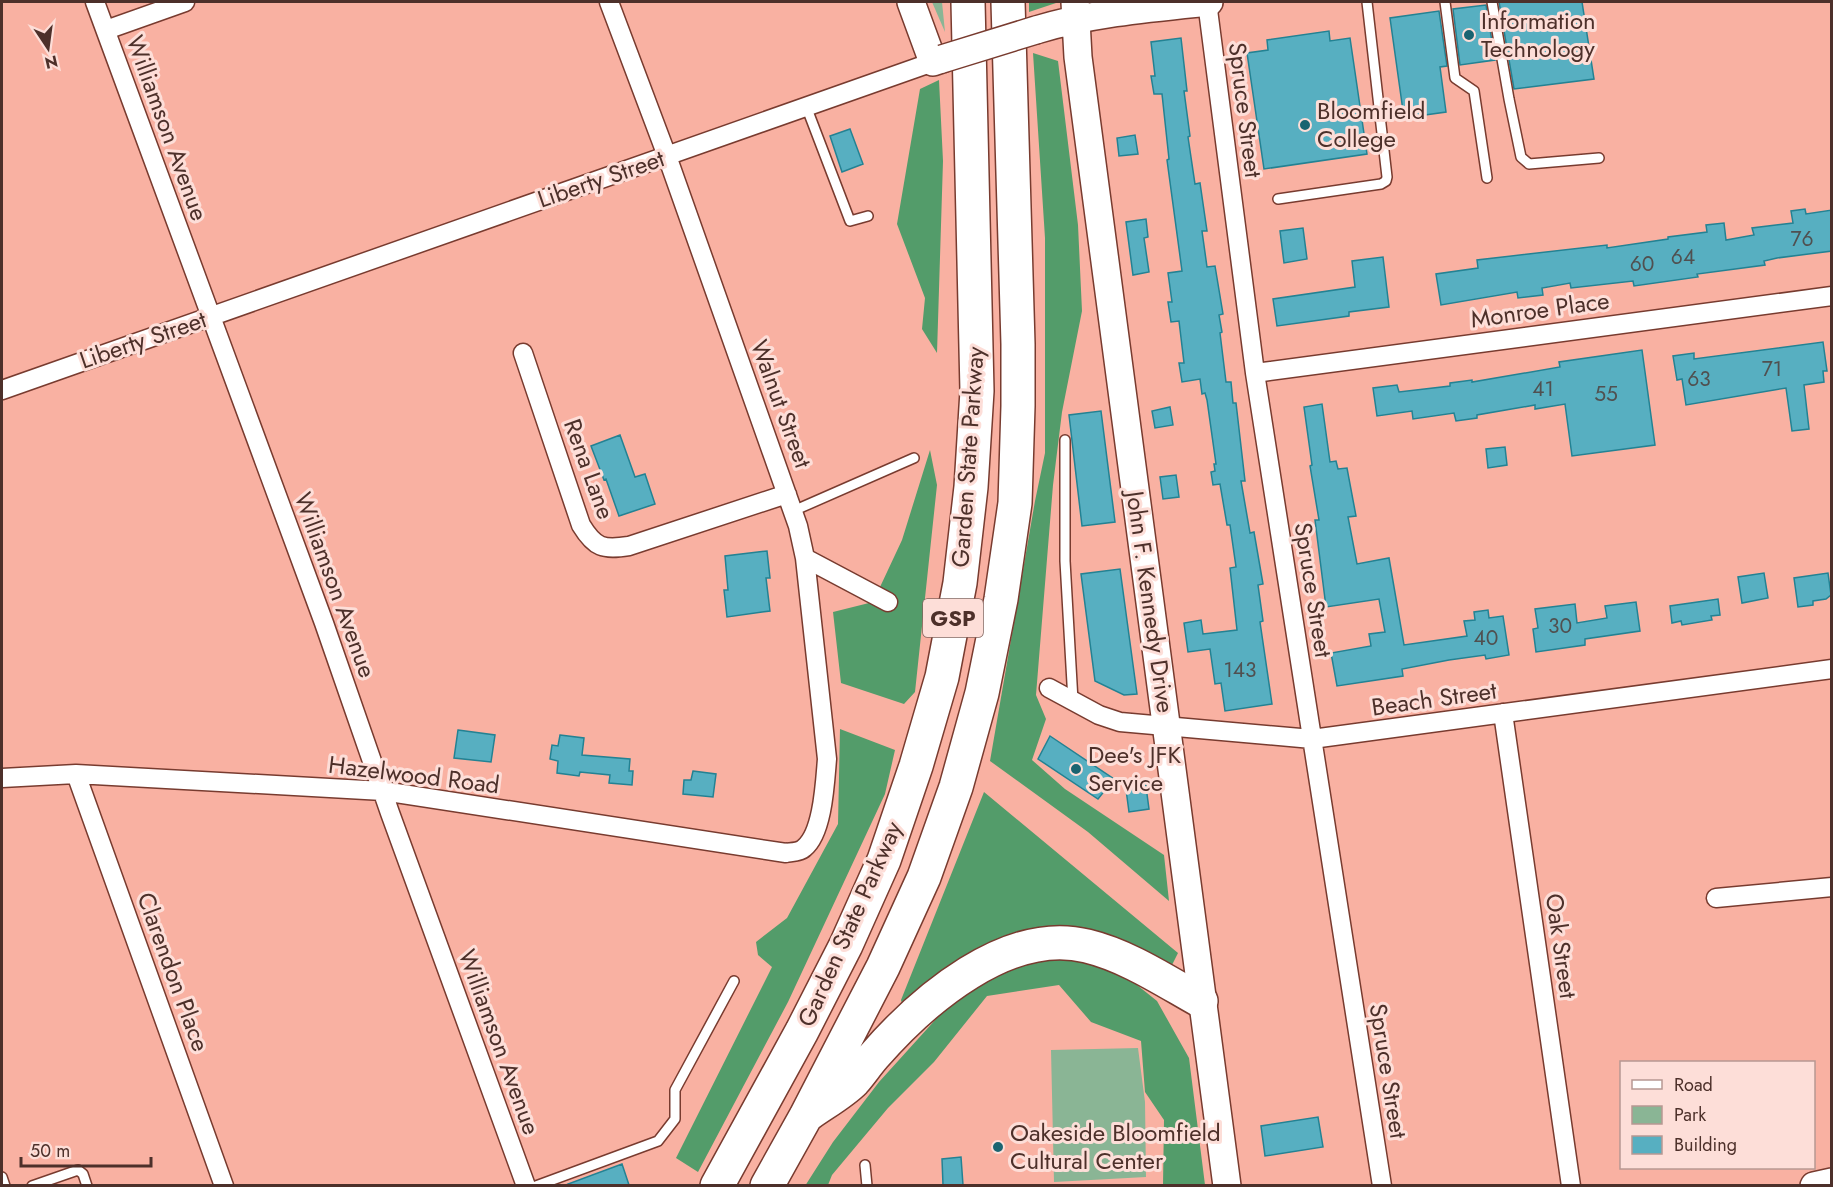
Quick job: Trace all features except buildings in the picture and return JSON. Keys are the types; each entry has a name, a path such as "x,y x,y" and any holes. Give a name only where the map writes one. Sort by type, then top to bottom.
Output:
{"highway":[{"name":"Garden State Parkway","path":"717,1185 846,945 884,860 916,766 942,677 960,583 977,391 948,59 966,2"},
{"name":"Garden State Parkway","path":"767,1185 806,1116 883,967 924,877 957,787 982,693 1001,598 1015,503 1018,344 1010,2"},
{"path":"806,1116 853,1082 895,1034 947,989 988,962 1020,949 1053,942 1085,945 1120,957 1202,1001"}],"main road":[{"path":"911,2 948,59"},
{"name":"Liberty Street","path":"948,59 1036,30 1075,10 1124,10 1207,2"},
{"name":"John F. Kennedy Drive","path":"1075,10 1078,57 1227,1185"},
{"path":"1814,1185 1832,1182"}],"street":[{"name":"Williamson Avenue","path":"95,2 310,583 526,1185"},
{"path":"106,30 185,2"},
{"name":"Walnut Street","path":"609,2 667,156 790,502 805,558 827,759 813,838"},
{"name":"Spruce Street","path":"1207,2 1255,373 1382,1185"},
{"name":"Liberty Street","path":"2,390 806,106 948,59"},
{"name":"Monroe Place","path":"1255,373 1832,296"},
{"name":"Rena Lane","path":"523,353 581,525 589,538 599,546 612,549 629,546 790,502"},
{"path":"805,558 888,602"},
{"name":"Beach Street","path":"1049,688 1099,715 1120,722 1312,739 1831,673"},
{"name":"Oak Street","path":"1503,713 1571,1185"},
{"name":"Hazelwood Road","path":"2,778 76,774 383,791 786,853 803,850 813,838"},
{"name":"Clarendon Place","path":"76,774 224,1185"},
{"path":"1716,898 1832,887"}],"lane":[{"path":"1278,199 1381,184 1386,181 1367,2"},
{"path":"1445,2 1455,78 1474,91 1488,178"},
{"path":"1492,2 1509,99 1524,162 1529,164 1599,158"},
{"path":"806,106 850,221 868,216"},
{"path":"1065,440 1065,561 1073,701"},
{"path":"790,502 914,458"},
{"path":"536,1185 658,1141 675,1119 675,1090 734,981"},
{"path":"866,1165 867,1185"},
{"path":"32,1185 78,1170 83,1174 87,1185"},
{"path":"2,1177 5,1185"}],"green space":[{"path":"932,2 942,2 945,32"},
{"path":"1029,2 1056,2 1056,3 1029,12"},
{"path":"1033,53 1058,61 1078,225 1082,311 1062,412 1053,485 1036,695 1046,719 1032,760 1065,789 1164,855 1169,901 1088,832 990,761 1045,453 1045,238"},
{"path":"939,80 943,161 937,353 922,329 925,298 897,224 920,89"},
{"path":"930,450 937,485 915,692 904,704 841,683 833,612 873,602 902,540"},
{"path":"840,729 895,750 885,794 788,1002 698,1172 676,1158 772,967 758,955 756,942 787,918 838,824"},
{"path":"984,792 1178,953 1169,971 1052,933 905,1014 901,1000"},
{"path":"1060,955 1112,965 1157,1001 1189,1058 1205,1185 1163,1185 1164,1120 1145,1092 1141,1041 1091,1022 1059,985 987,996 934,1062 888,1108 832,1175 828,1185 805,1186 833,1142 879,1082 946,1008 1008,964"},
{"path":"1138,1048 1145,1102 1146,1177 1054,1182 1051,1050"}],"place":[{"name":"Information Technology","path":"1469,35"},
{"name":"Bloomfield College","path":"1305,125"},
{"name":"Dee's JFK Service","path":"1076,769"},
{"name":"Oakeside Bloomfield Cultural Center","path":"998,1147"}]}
